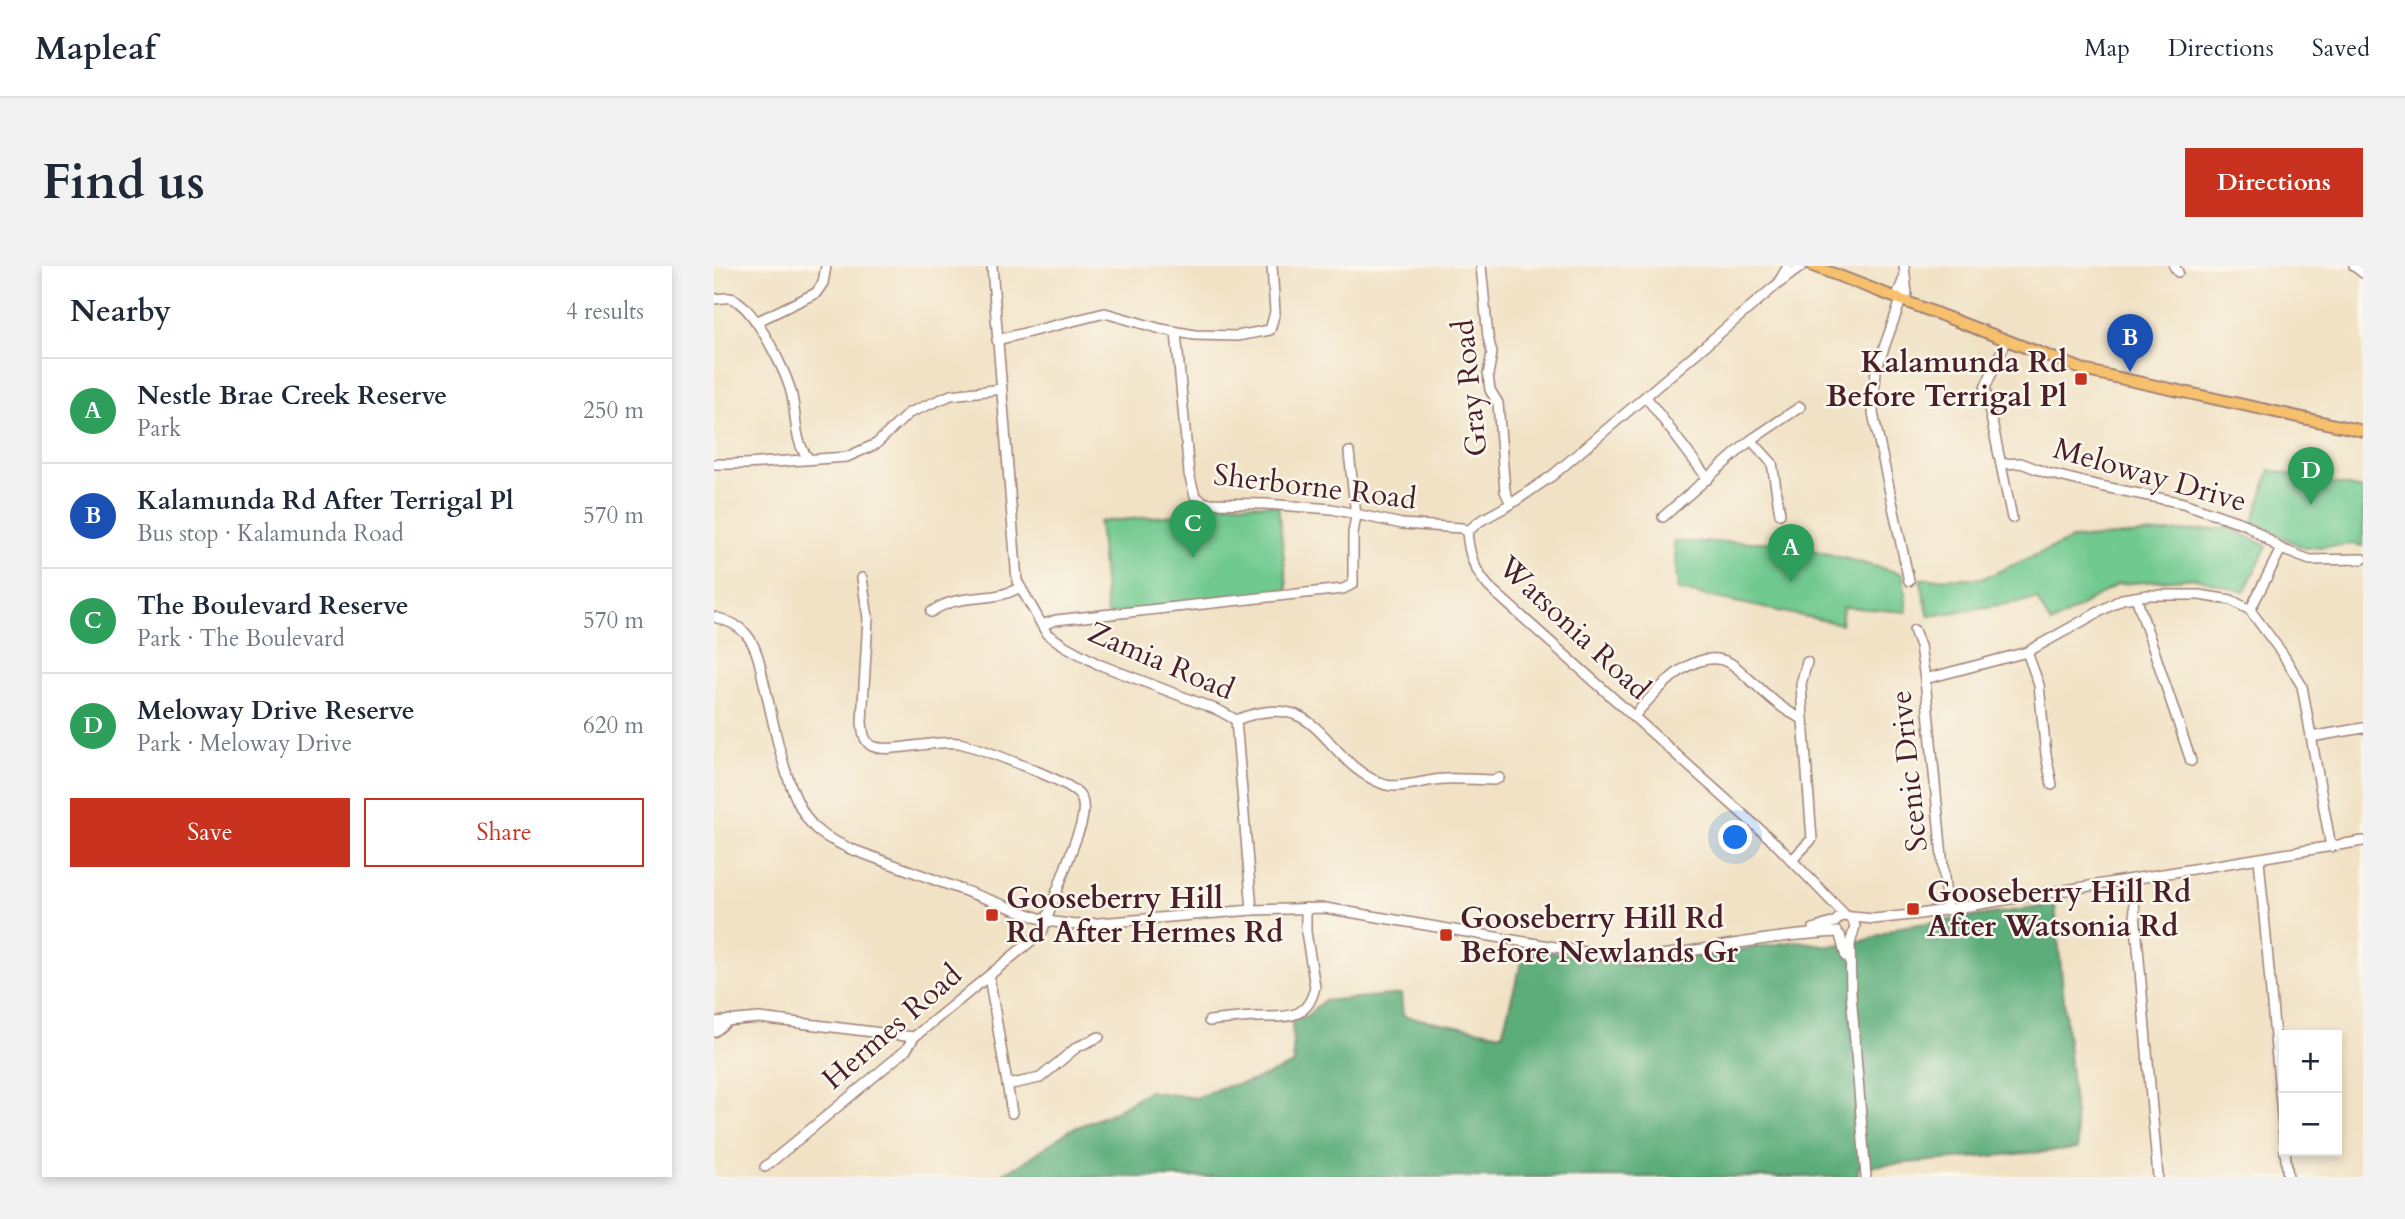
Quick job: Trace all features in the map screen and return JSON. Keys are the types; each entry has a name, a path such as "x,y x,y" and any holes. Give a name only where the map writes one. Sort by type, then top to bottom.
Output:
{"main road":[{"path":"1813,266 2064,363 2113,378 2363,431"}],"street":[{"path":"757,322 816,293 823,284 826,266"},
{"name":"Zamia Road","path":"992,266 1017,581 1047,634 1097,664 1236,719 1252,910"},
{"path":"998,340 1105,313 1176,332 1237,337 1270,330 1275,312 1272,266"},
{"name":"Gray Road","path":"1481,266 1492,353 1488,375 1490,390 1498,403 1505,491 1511,504"},
{"name":"Watsonia Road","path":"1774,287 1788,266"},
{"name":"Watsonia Road","path":"1802,266 1553,475 1511,504 1480,521 1467,533 1469,554 1478,574 1489,587 1775,843 1851,924"},
{"path":"2354,266 2363,273"},
{"path":"1904,271 1898,293 1901,300 1876,370 1872,413 1909,581"},
{"path":"714,299 731,298 744,306 757,322 791,391 802,451 809,458"},
{"name":"Sherborne Road","path":"1176,332 1189,474 1195,496 1205,503 1265,503 1332,509 1402,524 1452,526 1462,528 1467,533"},
{"path":"2006,341 1985,388 2012,518"},
{"path":"714,464 847,457 876,444 909,413 951,395 1002,389"},
{"path":"1646,397 1708,479"},
{"path":"1662,517 1751,440 1800,407"},
{"path":"1751,440 1772,463 1780,514"},
{"path":"1042,625 1056,620 1343,589 1353,584 1353,533 1356,516 1349,453"},
{"name":"Meloway Drive","path":"2001,464 2021,463 2100,486 2183,503 2248,525 2281,549 2317,561 2363,559"},
{"path":"2250,610 2281,549"},
{"name":"Hermes Road","path":"765,1167 906,1050 914,1037 1038,937 1047,921 1082,825 1084,807 1079,793 1054,777 959,743 925,743 888,748 872,746 863,737 868,618 862,578"},
{"path":"931,612 954,600 1007,595 1020,587"},
{"path":"1925,679 2027,652 2122,598 2199,595 2231,600 2250,610 2282,653 2302,686 2331,847"},
{"path":"2136,597 2190,761"},
{"path":"714,617 728,621 742,630 756,651 794,795 817,830 848,848 1047,921 1076,925 1306,908 1339,910 1615,956 1653,957 1748,942 1776,934 1837,928 1874,919 1920,914 2363,841"},
{"name":"Scenic Drive","path":"1914,630 1920,646 1925,679 1947,909"},
{"path":"2027,652 2039,685 2052,785"},
{"path":"1633,717 1674,673 1698,662 1716,659 1730,663 1788,713 1803,719"},
{"path":"1791,861 1812,839 1801,684 1807,662"},
{"path":"1236,719 1258,711 1287,710 1309,720 1358,772 1389,786 1443,779 1499,778"},
{"path":"2311,737 2363,728"},
{"path":"2259,859 2280,1093"},
{"path":"2132,879 2158,1177"},
{"path":"1832,901 1845,951 1851,993"},
{"path":"1209,1021 1256,1017 1286,1018 1306,1007 1315,987 1306,932 1306,908"},
{"path":"1837,928 1851,924"},
{"path":"1851,924 1851,993 1866,1177"},
{"path":"989,976 1012,1113"},
{"path":"714,1022 759,1018 914,1037"},
{"path":"714,1032 729,1020"},
{"path":"1007,1085 1040,1078 1077,1047 1099,1037"},
{"path":"2286,1156 2288,1177"}],"green space":[{"path":"2270,470 2363,489 2363,546 2354,544 2304,548 2253,522"},
{"path":"1214,503 1278,505 1288,595 1107,615 1099,522 1198,513"},
{"path":"2230,528 2267,546 2244,592 2197,578 2118,584 2051,624 2037,599 1929,616 1920,579 1984,578 2072,539"},
{"path":"1674,542 1784,542 1903,574 1907,612 1843,607 1841,624 1678,590"},
{"path":"2055,905 2078,1149 1858,1167 1858,1177 995,1177 1018,1166 1070,1130 1110,1114 1148,1091 1196,1098 1220,1088 1255,1080 1294,1064 1292,1022 1308,1015 1323,1001 1401,994 1403,1016 1502,1034 1525,948 1636,965 1798,941 1829,946 1867,940 1899,927"}],"place":[{"name":"Kalamunda Rd After Terrigal Pl","path":"2130,372"},
{"name":"Kalamunda Rd Before Terrigal Pl","path":"2081,379"},
{"name":"Meloway Drive Reserve","path":"2311,505"},
{"name":"The Boulevard Reserve","path":"1193,558"},
{"name":"Nestle Brae Creek Reserve","path":"1791,582"},
{"name":"Gooseberry Hill Rd After Watsonia Rd","path":"1913,909"},
{"name":"Gooseberry Hill Rd After Hermes Rd","path":"992,915"},
{"name":"Gooseberry Hill Rd Before Newlands Gr","path":"1446,935"}]}
